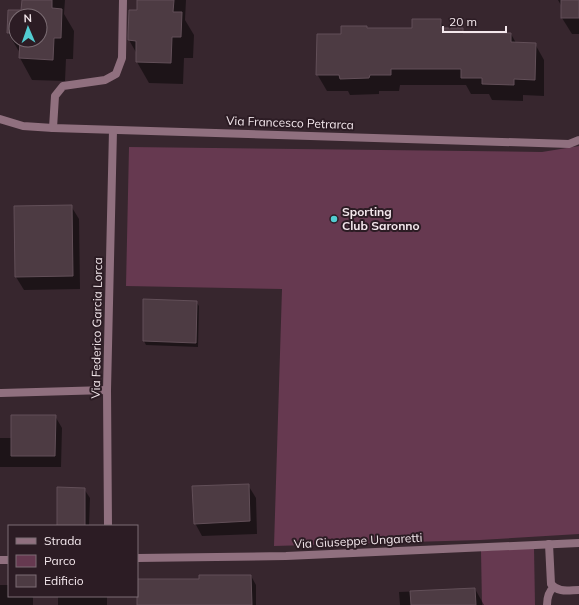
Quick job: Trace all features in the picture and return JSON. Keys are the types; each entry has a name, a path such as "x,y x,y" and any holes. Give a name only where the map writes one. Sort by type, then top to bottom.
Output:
{"street":[{"path":"53,128 55,96 63,86 105,80 116,74 122,58 123,0"},
{"name":"Via Francesco Petrarca","path":"0,119 23,126 53,128 569,144 579,140"},
{"name":"Via Federico Garcia Lorca","path":"108,525 107,390 113,130"},
{"path":"1,393 107,390"},
{"name":"Via Giuseppe Ungaretti","path":"138,558 286,556 579,543"},
{"path":"549,544 551,584 554,588 558,589 579,590"},
{"path":"547,605 548,596 554,588"}],"green space":[{"path":"579,146 579,534 480,540 274,546 282,289 126,286 129,147 542,152"},
{"path":"534,548 535,605 482,605 481,551"}],"building":[{"path":"22,0 52,0 52,8 62,9 61,38 54,38 53,60 19,58 20,48 48,48 48,8 21,8"},
{"path":"137,0 174,0 173,12 182,12 181,37 172,37 171,63 136,62 136,41 128,40 128,35 129,10 137,10"},
{"path":"561,0 579,0 579,18 561,18"},
{"path":"8,10 8,33 7,33"},
{"path":"412,19 441,19 441,28 463,28 463,33 511,33 511,42 536,43 535,80 514,79 514,85 482,84 482,78 461,78 461,69 391,69 391,75 370,75 369,78 340,79 339,75 316,75 317,34 341,34 341,26 367,26 367,28 412,28"},
{"path":"72,205 73,276 15,277 14,206"},
{"path":"143,299 197,301 196,343 143,341"},
{"path":"11,415 56,415 55,456 11,456"},
{"path":"249,484 250,521 194,524 192,486"},
{"path":"57,487 85,488 85,525 57,525"},
{"path":"199,575 251,575 252,605 137,605 138,579 199,579"},
{"path":"475,588 476,605 411,605 410,591"}],"place":[{"name":"Sporting Club Saronno","path":"334,219"}]}
